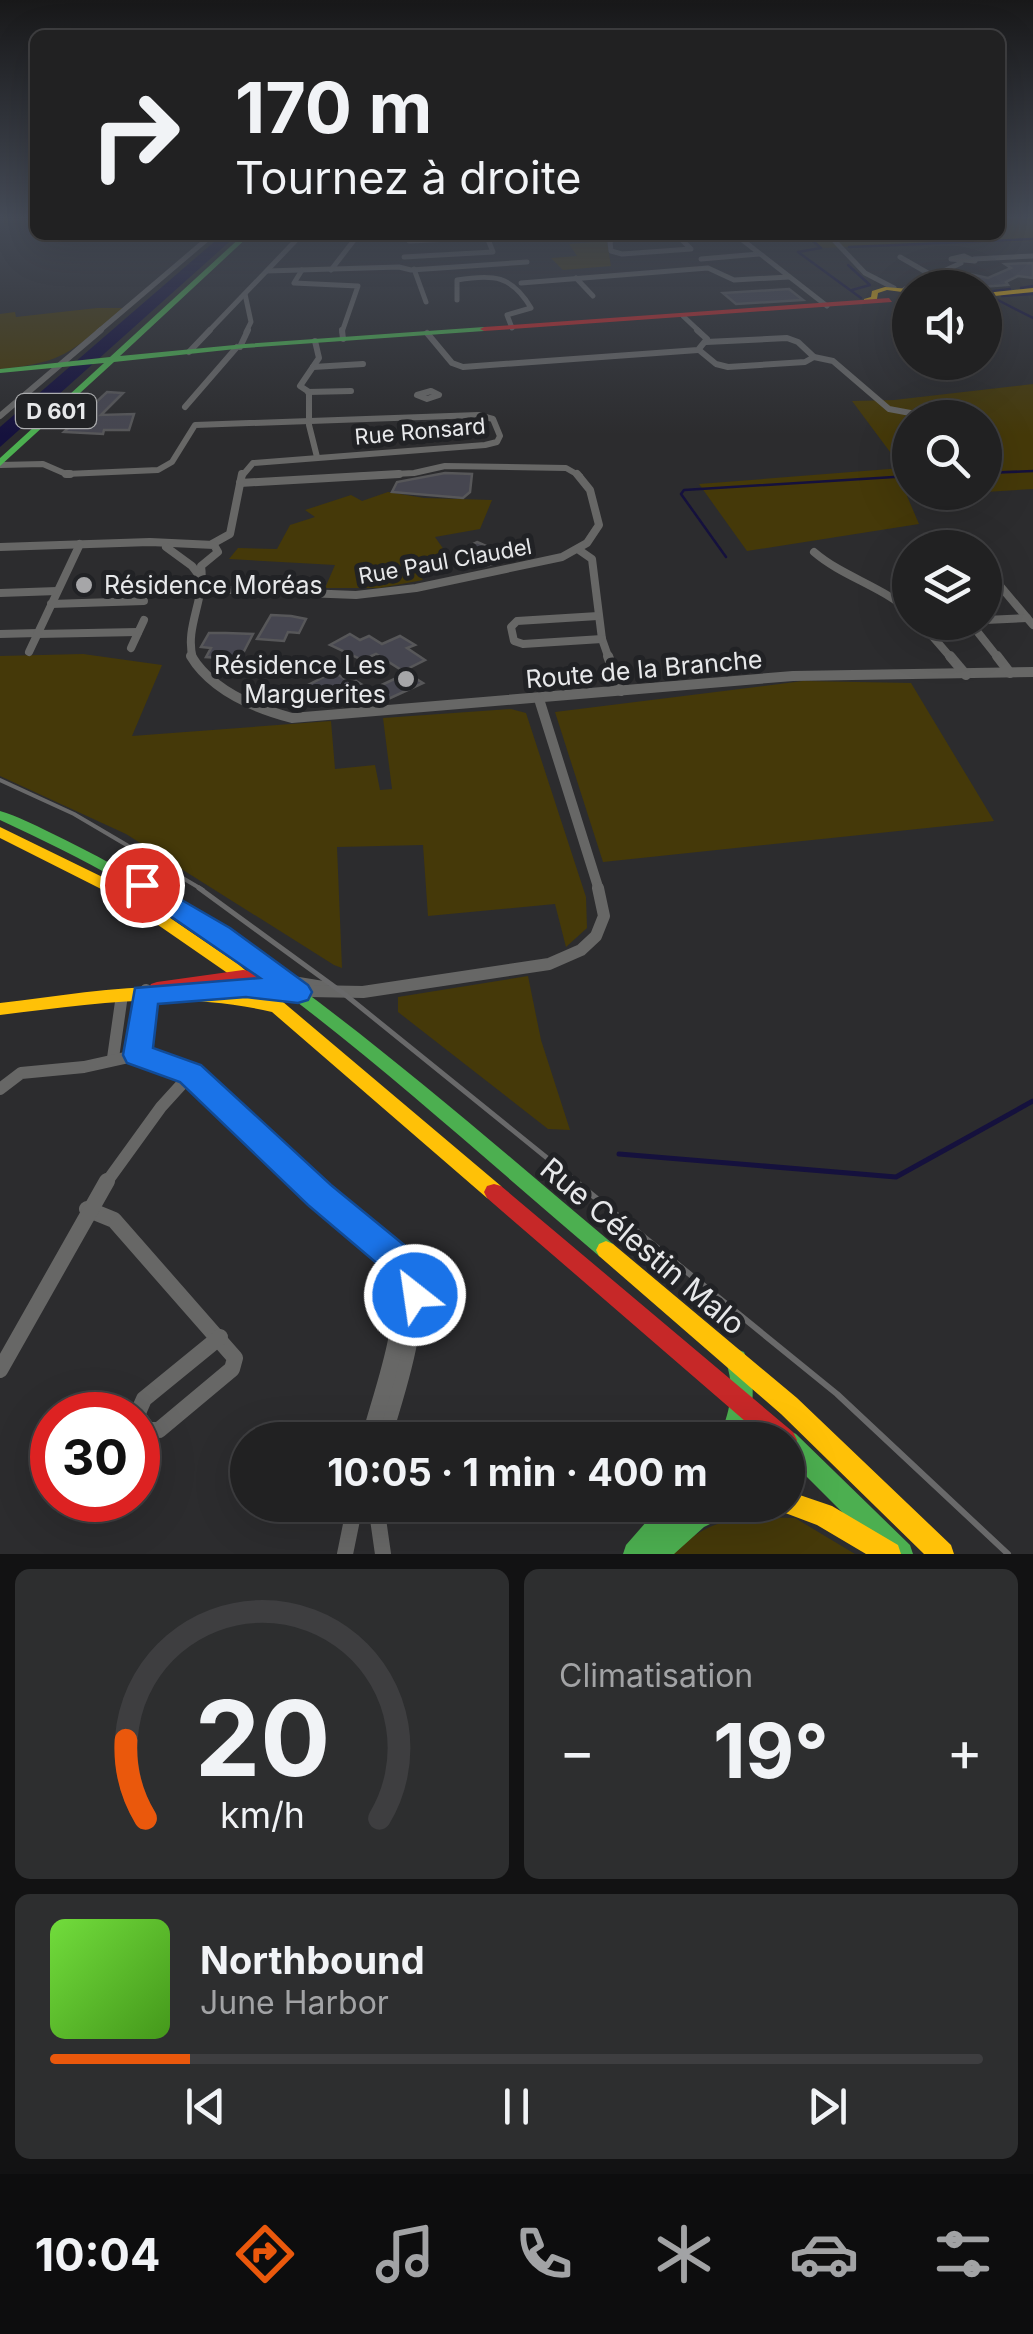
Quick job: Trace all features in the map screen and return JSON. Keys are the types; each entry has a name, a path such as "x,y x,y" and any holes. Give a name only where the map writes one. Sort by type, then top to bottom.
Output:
{"main road":[{"name":"D 601","path":"0,461 93,362 158,316 186,291"},
{"path":"0,371 315,341 827,306 866,301 892,292"},
{"path":"0,815 133,880 194,917 282,980"},
{"path":"0,832 124,894 243,976"},
{"name":"Rue Célestin Malo","path":"243,976 765,1422"},
{"name":"Rue Célestin Malo","path":"0,1009 146,993 243,976 282,980 736,1359 865,1476 942,1554"},
{"name":"Rue Célestin Malo","path":"146,993 232,996 283,1010"},
{"path":"736,1359 744,1379 744,1403 737,1422"},
{"name":"Rue Célestin Malo","path":"805,1460 901,1554"},
{"path":"805,1508 822,1514 889,1554"},
{"path":"635,1554 663,1522"},
{"path":"656,1554 690,1522"}],"street":[{"path":"0,416 93,362 160,291"},
{"path":"190,352 248,291"},
{"path":"342,339 356,291"},
{"path":"422,291 426,302"},
{"path":"457,291 457,300"},
{"path":"512,328 507,315 531,308 524,291"},
{"path":"588,291 593,296"},
{"path":"807,291 827,306"},
{"path":"185,407 252,322 245,294"},
{"path":"236,302 247,302"},
{"path":"684,316 706,342"},
{"path":"428,333 452,363 466,368 699,350 716,364 731,367 805,362 814,357"},
{"path":"699,350 706,342 804,334"},
{"path":"787,338 798,342 814,357 834,361 892,411"},
{"path":"315,341 319,358 300,386 308,392 351,390"},
{"path":"313,367 364,364"},
{"path":"0,548 141,542 212,544 230,534 243,470 251,464 317,457 311,420 306,413 308,392"},
{"path":"420,417 419,404 424,398"},
{"name":"Rue Ronsard","path":"0,461 46,465 66,474 151,471 171,464 195,425 486,416 494,420 500,439 485,445 317,457"},
{"path":"305,458 312,443"},
{"path":"240,484 418,472 442,466 559,467 578,472 599,517 596,532 578,550 592,560 602,639 621,692"},
{"path":"141,542 164,546 180,557 192,566 204,586"},
{"path":"180,557 181,547 192,543"},
{"path":"29,652 80,544"},
{"path":"204,586 201,566 218,552 212,544"},
{"name":"Rue Paul Claudel","path":"204,586 375,594 522,567 578,550"},
{"path":"814,552 834,568 892,595"},
{"path":"180,557 209,558"},
{"name":"Route de la Branche","path":"204,586 189,640 193,662 215,684 260,708 300,718 793,676 1033,672"},
{"path":"1002,588 1030,622"},
{"path":"0,593 58,592"},
{"path":"51,604 144,601"},
{"path":"598,616 519,621 511,628 514,641 522,644 602,639"},
{"path":"131,648 144,620"},
{"path":"1002,621 1030,622"},
{"path":"0,634 138,632"},
{"path":"936,640 966,674"},
{"path":"984,640 1010,673"},
{"name":"Rue Célestin Malo","path":"256,987 356,993 509,971 567,958 598,936 604,909 539,699"},
{"name":"Rue Célestin Malo","path":"164,994 256,987 282,980 335,987 404,986"},
{"path":"138,1055 146,993"},
{"path":"113,1058 122,996"},
{"path":"0,1089 21,1074 84,1067 138,1055 174,1064 191,1074 320,1195 398,1260 413,1286 414,1313 388,1422"},
{"path":"0,1370 87,1209 148,1120 191,1074"},
{"path":"320,1195 391,1273 402,1294 373,1422"},
{"path":"87,1209 114,1220 234,1355 232,1369 160,1430"},
{"path":"153,1392 220,1337"},
{"path":"345,1554 352,1522"},
{"path":"378,1522 383,1554"}],"shaded area":[{"path":"158,291 175,291 0,447 0,427"},
{"path":"123,308 68,352 40,363 0,369 0,314 15,312 16,317"},
{"path":"1033,384 1033,489 1002,491 1002,400 894,400"},
{"path":"892,400 892,455 852,401"},
{"path":"892,469 892,510 913,510 919,524 747,551 699,484"},
{"path":"388,492 424,498 492,500 480,529 435,537 449,557 413,563 423,580 380,588 325,588 335,565 229,559 238,548 277,549 290,525 315,517 305,510 351,495 362,501"},
{"path":"83,654 162,665 132,736 331,721 335,769 375,765 380,790 392,789 383,718 511,709 526,713 586,897 587,928 566,947 555,904 428,916 423,845 337,847 342,968 334,965 126,834 0,776 0,656"},
{"path":"803,681 911,683 994,821 603,862 555,712"},
{"path":"528,976 541,1040 570,1130 548,1129 398,1012 398,997"},
{"path":"723,1522 802,1522 855,1554 671,1554"}],"building":[{"path":"791,291 803,300 736,304 723,293"},
{"path":"107,392 123,393 101,415 134,414 129,430 104,430 103,434 64,432"},
{"path":"445,473 472,474 470,492 463,498 392,492 397,482"},
{"path":"477,542 514,558 486,566 456,552"},
{"name":"Résidence Les Marguerites","path":"271,615 306,619 299,633 288,632 284,641 257,639"},
{"path":"209,633 253,634 240,659 206,657 211,648 201,647"},
{"path":"350,634 360,640 369,636 382,644 400,636 415,645 407,648 425,660 403,671 376,654 362,660 330,645"},
{"path":"233,660 277,663 271,675 226,672"},
{"path":"334,672 369,689 345,700 335,693 325,698 308,685"},
{"path":"407,673 423,683 386,700 371,690"}],"waterway":[{"path":"851,291 861,298"},
{"path":"1002,296 1033,294"},
{"path":"1002,302 1033,318"},
{"path":"1002,472 1033,471"},
{"path":"726,557 681,494 684,490 892,477"},
{"path":"619,1154 896,1177 1033,1101"}],"railway":[{"path":"0,780 74,814 203,890"},
{"path":"199,888 343,993 578,1183"},
{"path":"575,1181 837,1394 1008,1554"}],"traffic: fast":[{"path":"0,463 187,291"},
{"path":"0,371 245,346 484,329"},
{"path":"0,815 126,878 265,970 381,1060 606,1250"},
{"path":"736,1359 743,1400 737,1422"},
{"path":"805,1459 901,1554"},
{"path":"635,1554 662,1522"},
{"path":"656,1554 691,1522"}],"traffic: slow":[{"path":"867,301 875,298 874,292 879,291"},
{"path":"1002,293 1028,291"},
{"path":"0,832 124,894 232,968 494,1192"},
{"path":"0,1009 171,993 239,998 273,1006"},
{"path":"606,1250 789,1406 942,1554"},
{"path":"805,1509 823,1515 889,1554"}],"traffic: jam":[{"path":"484,329 889,300"},
{"path":"157,988 243,976 280,980"},
{"path":"494,1192 764,1422"}],"place":[{"name":"Résidence Moréas","path":"84,585"},
{"name":"Résidence Les Marguerites","path":"406,679"}],"route":[{"path":"142,885 220,934 298,992 246,987 145,995 138,1055 174,1064 191,1074 320,1195 398,1260 415,1295"}]}
